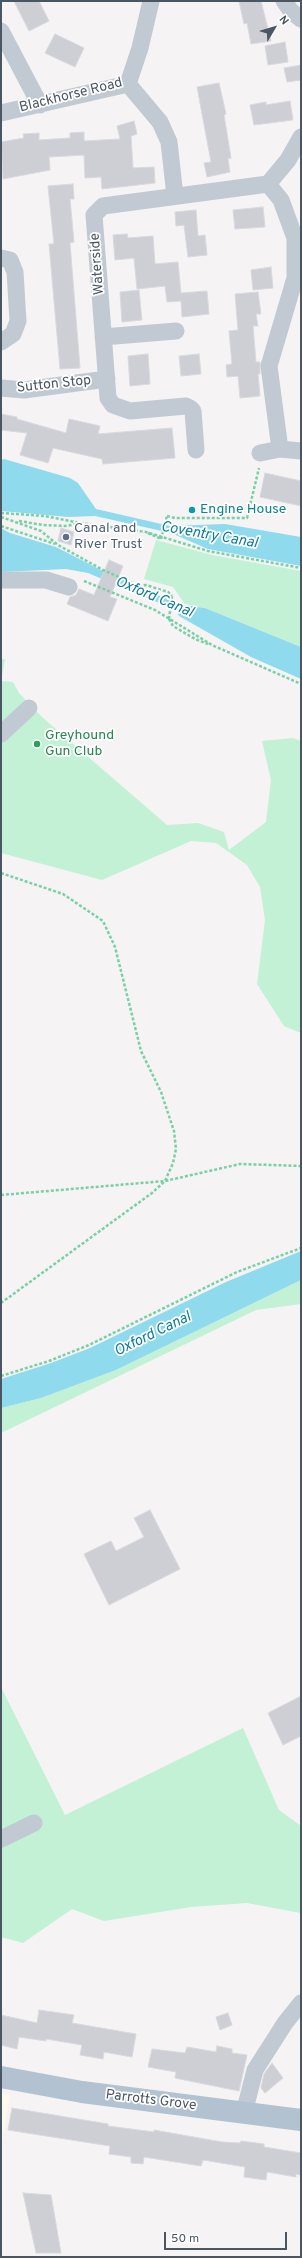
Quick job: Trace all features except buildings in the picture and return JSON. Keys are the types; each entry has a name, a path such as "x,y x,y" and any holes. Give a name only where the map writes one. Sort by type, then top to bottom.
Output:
{"main road":[{"name":"Parrotts Grove","path":"1,2076 82,2092 301,2120"}],"street":[{"name":"Blackhorse Road","path":"1,113 128,84 140,48 151,1"},
{"path":"284,1 290,11 301,19"},
{"path":"1,31 40,105"},
{"path":"128,84 160,122 170,142 175,196 268,184 288,160 301,137"},
{"path":"268,184 281,200 295,238 295,278 269,366 280,449"},
{"name":"Waterside","path":"175,196 103,206 94,214 108,398 113,405 130,411 186,406 190,408 193,411 196,450"},
{"path":"1,258 10,260 16,272 18,320 14,334 1,342"},
{"path":"103,337 176,331"},
{"name":"Sutton Stop","path":"1,388 24,390 107,379"},
{"path":"260,453 280,449 301,451"},
{"path":"1,580 46,580 75,583"},
{"path":"1,734 29,708"},
{"path":"1,1839 34,1823"},
{"path":"244,2113 255,2070 285,2022 301,2003"}],"path":[{"path":"146,532 151,536 161,539 167,516 175,518 247,518 260,460 260,453"},
{"path":"1,513 45,516 80,524 146,532 208,551 301,568"},
{"path":"1,517 41,531 58,545"},
{"path":"12,520 43,525 66,526 80,524"},
{"path":"1,526 58,545 139,586 146,585 168,592 172,596 169,619 173,626 195,639 301,684"},
{"path":"75,583 155,610 212,645"},
{"path":"1,873 63,894 103,921 115,947 141,1051 161,1092 174,1131 176,1149 173,1163 165,1181 152,1193 1,1303"},
{"path":"1,1195 165,1181 240,1164 301,1166"},
{"path":"1,1376 49,1361 88,1345 238,1272 301,1248"}],"shaded area":[{"path":"1,2093 10,2095 1,2150"}],"green space":[{"path":"156,540 212,555 301,571 301,647 205,608 185,604 173,587 144,579"},
{"path":"1,659 5,659 1,681"},
{"path":"1,681 13,682 19,693 42,717 167,825 198,823 224,832 229,850 266,822 271,780 262,741 293,738 301,741 301,1033 284,1026 257,984 265,920 260,887 247,865 216,843 191,841 102,880 1,853"},
{"path":"301,1280 301,1304 256,1310 1,1433 1,1408 41,1398 116,1370"},
{"path":"1,1687 65,1815 243,1728 279,1810 301,1826 301,1913 247,1903 191,1907 104,1921 72,1909 23,1943 1,1937"}],"water":[{"name":"Coventry Canal","path":"4,459 70,478 78,483 96,509 170,526 225,524 301,537 301,566 208,549 171,533 95,516 68,517 1,511 1,460"},
{"name":"Oxford Canal","path":"1,528 10,533 56,547 101,570 178,604 205,608 301,647 301,679 251,657 179,616 176,610 88,573 66,569 1,572"},
{"name":"Oxford Canal","path":"301,1251 301,1280 116,1370 41,1398 1,1408 1,1379 51,1363 90,1348 226,1282"}],"place":[{"name":"Engine House","path":"192,510"},
{"name":"Canal and River Trust","path":"66,537"},
{"name":"Greyhound Gun Club","path":"37,744"}]}
